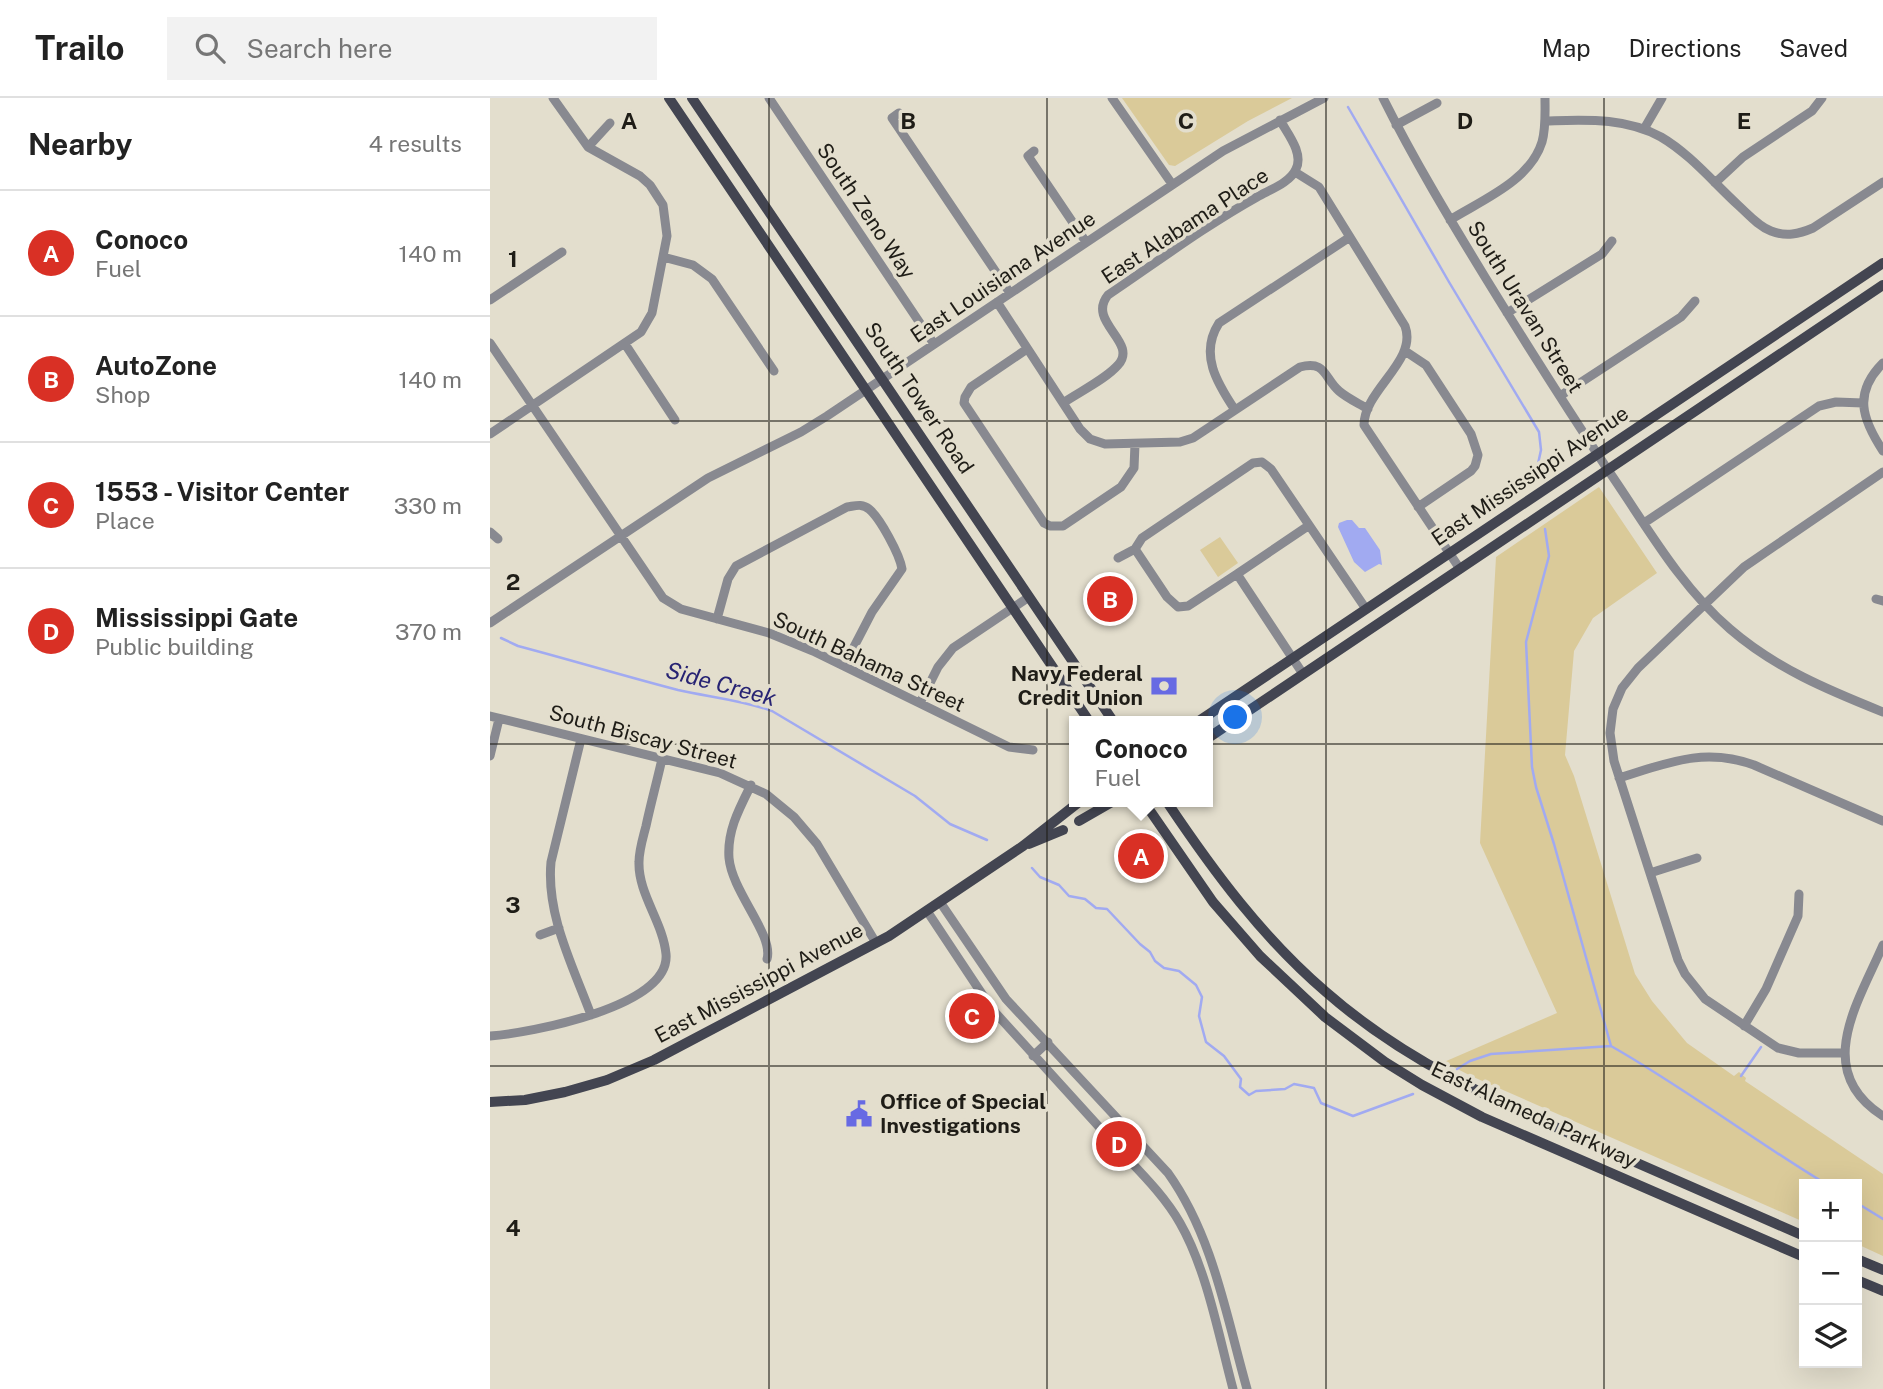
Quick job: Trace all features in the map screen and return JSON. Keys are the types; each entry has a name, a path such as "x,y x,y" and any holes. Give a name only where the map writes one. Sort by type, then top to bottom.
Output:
{"main road":[{"name":"South Tower Road","path":"669,98 1086,716"},
{"name":"South Tower Road","path":"692,98 1110,716"},
{"name":"East Mississippi Avenue","path":"1206,716 1883,263"},
{"name":"East Mississippi Avenue","path":"1213,735 1883,285"},
{"name":"East Mississippi Avenue","path":"490,1102 525,1100 565,1093 631,1071 876,943 1023,846 1073,807"},
{"name":"East Mississippi Avenue","path":"1079,821 1103,807"},
{"name":"East Alameda Parkway","path":"1147,807 1213,902 1255,951 1302,997 1346,1034 1409,1077 1482,1117 1799,1255"},
{"name":"East Alameda Parkway","path":"1170,807 1215,872 1275,943 1315,983 1384,1038 1446,1076 1502,1104 1799,1234"},
{"name":"East Mississippi Avenue","path":"1023,846 1063,830"},
{"path":"1213,902 1229,901 1257,934 1275,943"},
{"path":"1862,1261 1883,1270"},
{"path":"1862,1282 1883,1291"}],"street":[{"path":"490,434 641,332 650,320 663,257 667,226 658,196 640,176 588,147 553,98"},
{"name":"South Zeno Way","path":"769,98 934,344"},
{"path":"1112,98 1172,184"},
{"name":"East Louisiana Avenue","path":"490,623 723,470 801,432 1223,151 1324,98"},
{"name":"South Uravan Street","path":"1382,98 1450,220 1507,313 1679,575 1704,605 1736,634 1774,662 1816,685 1882,710"},
{"path":"1450,220 1525,171 1542,143 1545,98"},
{"path":"1644,130 1662,98"},
{"path":"1715,183 1743,157 1812,111 1822,98"},
{"path":"1396,125 1437,103"},
{"path":"899,113 892,118 1010,293"},
{"path":"1280,120 1297,151 1295,172 1319,187 1405,326 1408,337 1405,351 1368,409 1364,418 1366,431 1460,569"},
{"path":"1545,121 1603,120 1644,130 1683,153 1762,226 1782,234 1813,228 1883,182"},
{"path":"588,147 610,122"},
{"path":"1034,151 1028,156 1086,242"},
{"name":"East Alabama Place","path":"1063,403 1117,367 1123,358 1122,345 1102,313 1104,300 1108,295 1295,172"},
{"path":"1234,410 1213,374 1212,338 1219,323 1350,237"},
{"path":"1507,313 1602,254 1612,241"},
{"path":"490,300 562,252"},
{"path":"663,257 693,265 712,279 774,371"},
{"path":"1560,396 1681,317 1695,301"},
{"path":"997,302 1080,429 1090,439 1105,444 1180,442 1193,438 1307,365 1326,372 1339,391 1368,409"},
{"name":"South Bahama Street","path":"490,343 619,537 663,598 681,609 785,638 1009,747 1033,750"},
{"path":"625,344 675,420"},
{"path":"1027,349 971,387 964,403 1044,523 1063,526 1121,486 1134,468 1135,444"},
{"path":"1405,351 1426,365 1471,434 1478,455 1471,471 1418,507"},
{"path":"1883,363 1870,378 1863,403 1870,430 1883,451"},
{"path":"1644,523 1819,405 1836,402 1863,403"},
{"path":"1118,558 1135,549 1142,538 1253,463 1262,462 1271,469 1366,609"},
{"path":"1844,1053 1799,1054 1787,1051 1705,999 1685,974 1678,960 1619,778 1609,733 1618,696 1637,668 1756,558 1883,472"},
{"path":"717,619 727,579 736,566 847,507 859,505 869,509 876,519 897,551 902,569 872,612 844,666"},
{"path":"1135,549 1167,597 1178,607 1188,606 1308,526"},
{"path":"490,532 498,539"},
{"path":"1237,574 1303,674"},
{"path":"920,702 938,667 953,648 1029,597"},
{"path":"490,756 495,717"},
{"name":"South Biscay Street","path":"495,717 720,773 751,785 780,805 806,830 876,943"},
{"path":"581,738 551,862 550,896 591,1015"},
{"path":"1619,778 1707,751 1743,761 1883,821"},
{"path":"490,1036 536,1030 591,1015 651,987 661,976 666,952 642,883 639,864 662,759"},
{"path":"751,785 731,830 729,859 735,882 768,943 767,959"},
{"name":"East Mississippi Avenue","path":"1063,830 1079,821"},
{"path":"1650,873 1698,858"},
{"path":"1744,1026 1766,989 1798,915 1799,894"},
{"path":"940,902 995,985 1168,1173 1192,1209 1207,1246 1247,1389"},
{"path":"927,911 985,1000 1111,1140"},
{"path":"540,935 559,928"},
{"path":"1883,945 1850,1022 1844,1053 1854,1088 1868,1106 1883,1116"},
{"path":"1015,1036 1029,1023"},
{"path":"1033,1056 1048,1042"},
{"path":"1129,1160 1166,1201 1196,1255 1233,1389"}],"shaded area":[{"path":"1122,98 1292,98 1248,121 1175,166 1169,165"},
{"path":"1599,487 1657,573 1593,618 1574,651 1565,755 1574,776 1635,974 1652,1001 1687,1043 1734,1076 1739,1072 1746,1078 1745,1081 1883,1174 1883,1256 1862,1246 1862,1179 1799,1179 1799,1220 1444,1062 1557,1013 1480,843 1496,557"},
{"path":"1220,537 1238,563 1218,577 1200,550"}],"water":[{"path":"1352,520 1359,528 1365,528 1380,550 1382,565 1365,572 1354,562 1338,527 1339,523"}],"waterway":[{"path":"1348,107 1539,432 1541,450 1536,473"},
{"path":"1545,529 1549,556 1526,642 1532,767 1611,1046 1818,1179"},
{"name":"Side Creek","path":"501,638 518,646 658,685 772,711 915,796 950,824 987,840"},
{"name":"Side Creek","path":"1032,868 1040,877 1059,885 1069,896 1085,899 1096,908 1107,909 1150,952 1155,961 1164,968 1179,971 1196,985 1202,997 1199,1016 1206,1042 1224,1056 1241,1079 1240,1087 1249,1095 1256,1091 1285,1089 1294,1084 1314,1088 1321,1103 1353,1116 1413,1094"},
{"name":"Side Creek","path":"1457,1069 1491,1054 1611,1046"},
{"path":"1741,1076 1761,1047"},
{"path":"1862,1206 1883,1219"}],"tunnel":[{"path":"1111,1140 1129,1160"}],"place":[{"name":"AutoZone","path":"1110,599"},
{"name":"Navy Federal Credit Union","path":"1164,686"},
{"name":"Conoco","path":"1141,856"},
{"name":"1553 - Visitor Center","path":"972,1016"},
{"name":"Office of Special Investigations","path":"859,1114"},
{"name":"Mississippi Gate","path":"1119,1144"}]}
